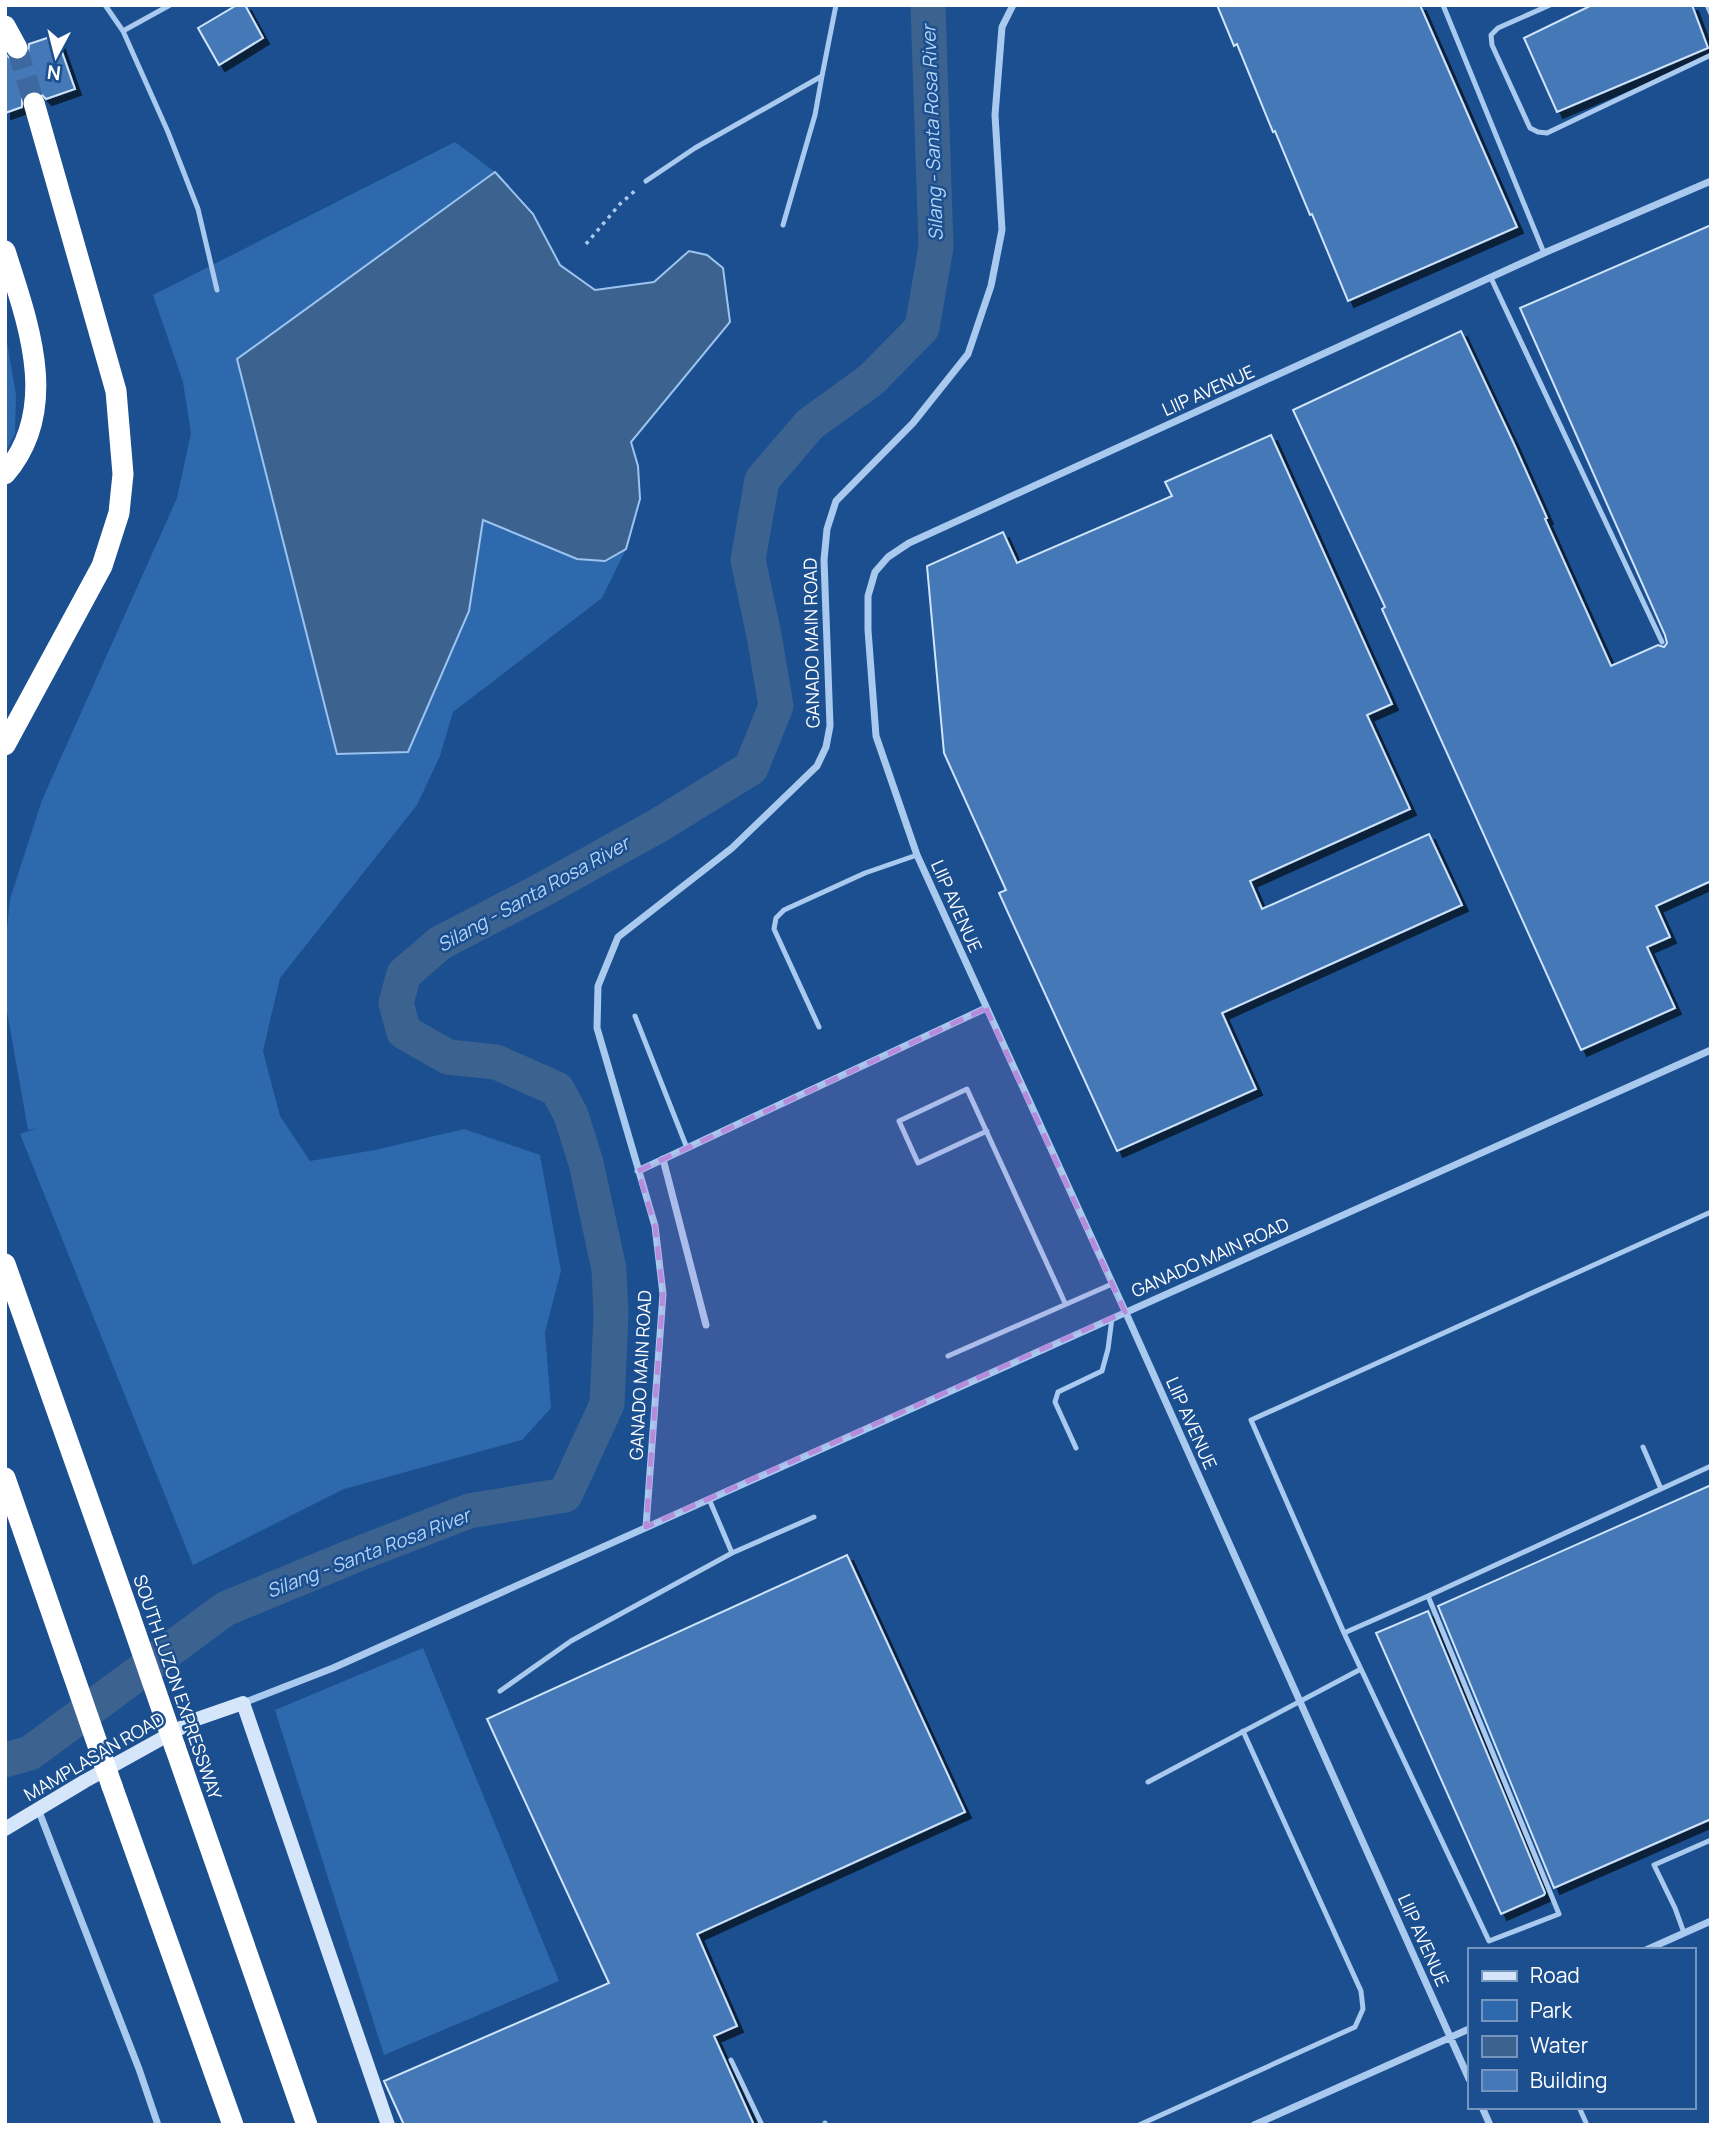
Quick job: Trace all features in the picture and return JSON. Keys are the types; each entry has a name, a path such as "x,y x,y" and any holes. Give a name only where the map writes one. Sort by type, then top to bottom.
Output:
{"highway":[{"path":"5,26 17,48"},
{"path":"5,746 102,566 119,513 123,474 116,391 34,103"},
{"path":"5,251 26,318 36,377 36,401 30,432 5,474"},
{"name":"SOUTH LUZON EXPRESSWAY","path":"5,1264 307,2125"},
{"path":"5,1478 233,2125"}],"street":[{"name":"GANADO MAIN ROAD","path":"646,1527 663,1294 655,1226 597,1028 598,986 618,937 732,848 817,766 826,747 830,726 824,560 827,529 836,501 913,423 968,354 991,286 1002,230 995,115 1002,27 1013,5"},
{"name":"LIIP AVENUE","path":"1468,2077 917,855 876,736 868,596 875,572 888,557 909,544 1544,253 1711,181"},
{"path":"638,1171 986,1008"},
{"name":"GANADO MAIN ROAD","path":"243,1703 333,1668 1711,1050"},
{"path":"663,1159 706,1325"},
{"path":"243,1703 388,2125"},
{"name":"MAMPLASAN ROAD","path":"6,1829 197,1719 243,1703"},
{"path":"38,1809 158,2125"},
{"path":"1651,1948 1711,1921"},
{"path":"1254,2125 1468,2029"},
{"path":"1483,2109 1490,2125"}],"lane":[{"path":"105,5 123,31 168,132 198,209 217,290"},
{"path":"123,31 170,5"},
{"path":"783,225 816,115 836,5"},
{"path":"1443,5 1544,253"},
{"path":"1550,5 1498,29 1491,35 1492,45 1530,128 1538,132 1547,133 1597,111 1711,55"},
{"path":"1707,5 1711,14"},
{"path":"646,181 695,148 822,76"},
{"path":"1491,278 1662,642"},
{"path":"819,1027 774,929 776,918 784,910 865,873 917,855"},
{"path":"635,1016 687,1148"},
{"path":"987,1131 918,1163 899,1121 967,1089 987,1131 1065,1303"},
{"path":"1428,1597 1559,1914 1489,1941 1343,1633 1251,1420 1711,1212"},
{"path":"948,1356 1112,1283"},
{"path":"1076,1448 1055,1402 1058,1392 1102,1371 1112,1318"},
{"path":"1643,1447 1661,1489"},
{"path":"1343,1633 1428,1597 1711,1466"},
{"path":"709,1499 732,1553"},
{"path":"500,1692 570,1641 732,1553 814,1517"},
{"path":"1148,1782 1361,1669"},
{"path":"1139,2125 1356,2027 1363,2009 1361,1991 1243,1731"},
{"path":"1685,1933 1654,1865 1711,1840"},
{"path":"1666,1941 1669,1948"},
{"path":"731,2060 762,2125"},
{"path":"1580,2109 1587,2125"}],"path":[{"path":"586,244 621,204 646,181"}],"highlighted area":[{"path":"986,1008 1125,1312 646,1527 663,1294 655,1226 638,1171"}],"green space":[{"path":"455,142 495,172 238,360 469,611 483,520 577,559 605,561 626,549 602,598 453,712 440,756 417,805 280,978 263,1051 280,1116 310,1161 375,1150 464,1129 540,1155 561,1271 545,1332 551,1408 522,1440 344,1489 193,1565 20,1134 38,1128 28,1130 5,1000 5,948 10,899 42,800 177,498 191,433 183,382 153,295"},
{"path":"5,330 16,395 15,434 5,453"},
{"path":"423,1648 559,1981 384,2055 275,1710"}],"water":[{"path":"495,172 533,214 560,265 595,290 654,282 689,251 707,255 723,268 730,322 631,442 638,466 640,499 626,549 605,561 577,559 483,520 469,611 408,752 337,754 237,359"}],"building":[{"path":"237,5 245,5 263,38 219,65 198,28"},
{"path":"1217,5 1420,5 1517,227 1348,301 1237,44 1234,46"},
{"path":"1592,5 1692,5 1708,48 1557,112 1524,38"},
{"path":"56,35 75,89 46,99 38,91 30,91 22,99 22,107 5,113 5,54 11,59 23,60 28,54 29,44"},
{"path":"1711,225 1711,881 1656,906 1670,937 1647,947 1675,1008 1581,1050 1382,609 1385,607 1293,410 1461,331 1514,444 1611,666 1658,645 1664,647 1667,643 1665,635 1520,308"},
{"path":"1271,435 1392,704 1367,715 1410,809 1250,881 1262,909 1429,834 1462,905 1222,1013 1256,1089 1117,1151 999,893 1006,890 944,753 927,566 1003,532 1017,563 1172,496 1165,482"},
{"path":"1711,1485 1711,1819 1554,1888 1438,1606"},
{"path":"847,1555 965,1812 697,1934 737,2026 714,2036 754,2125 404,2125 384,2081 609,1983 487,1719"},
{"path":"1428,1611 1545,1893 1501,1914 1376,1633"}],"waterway":[{"name":"Silang - Santa Rosa River","path":"5,1760 30,1753 225,1609 469,1511 565,1495 607,1404 611,1315 609,1269 586,1163 571,1115 557,1089 496,1062 448,1057 404,1032 396,1003 404,974 440,943 659,825 751,768 776,706 748,560 762,480 810,424 871,380 922,328 936,247 928,5"}],"tunnel":[{"path":"17,48 34,103"}]}
